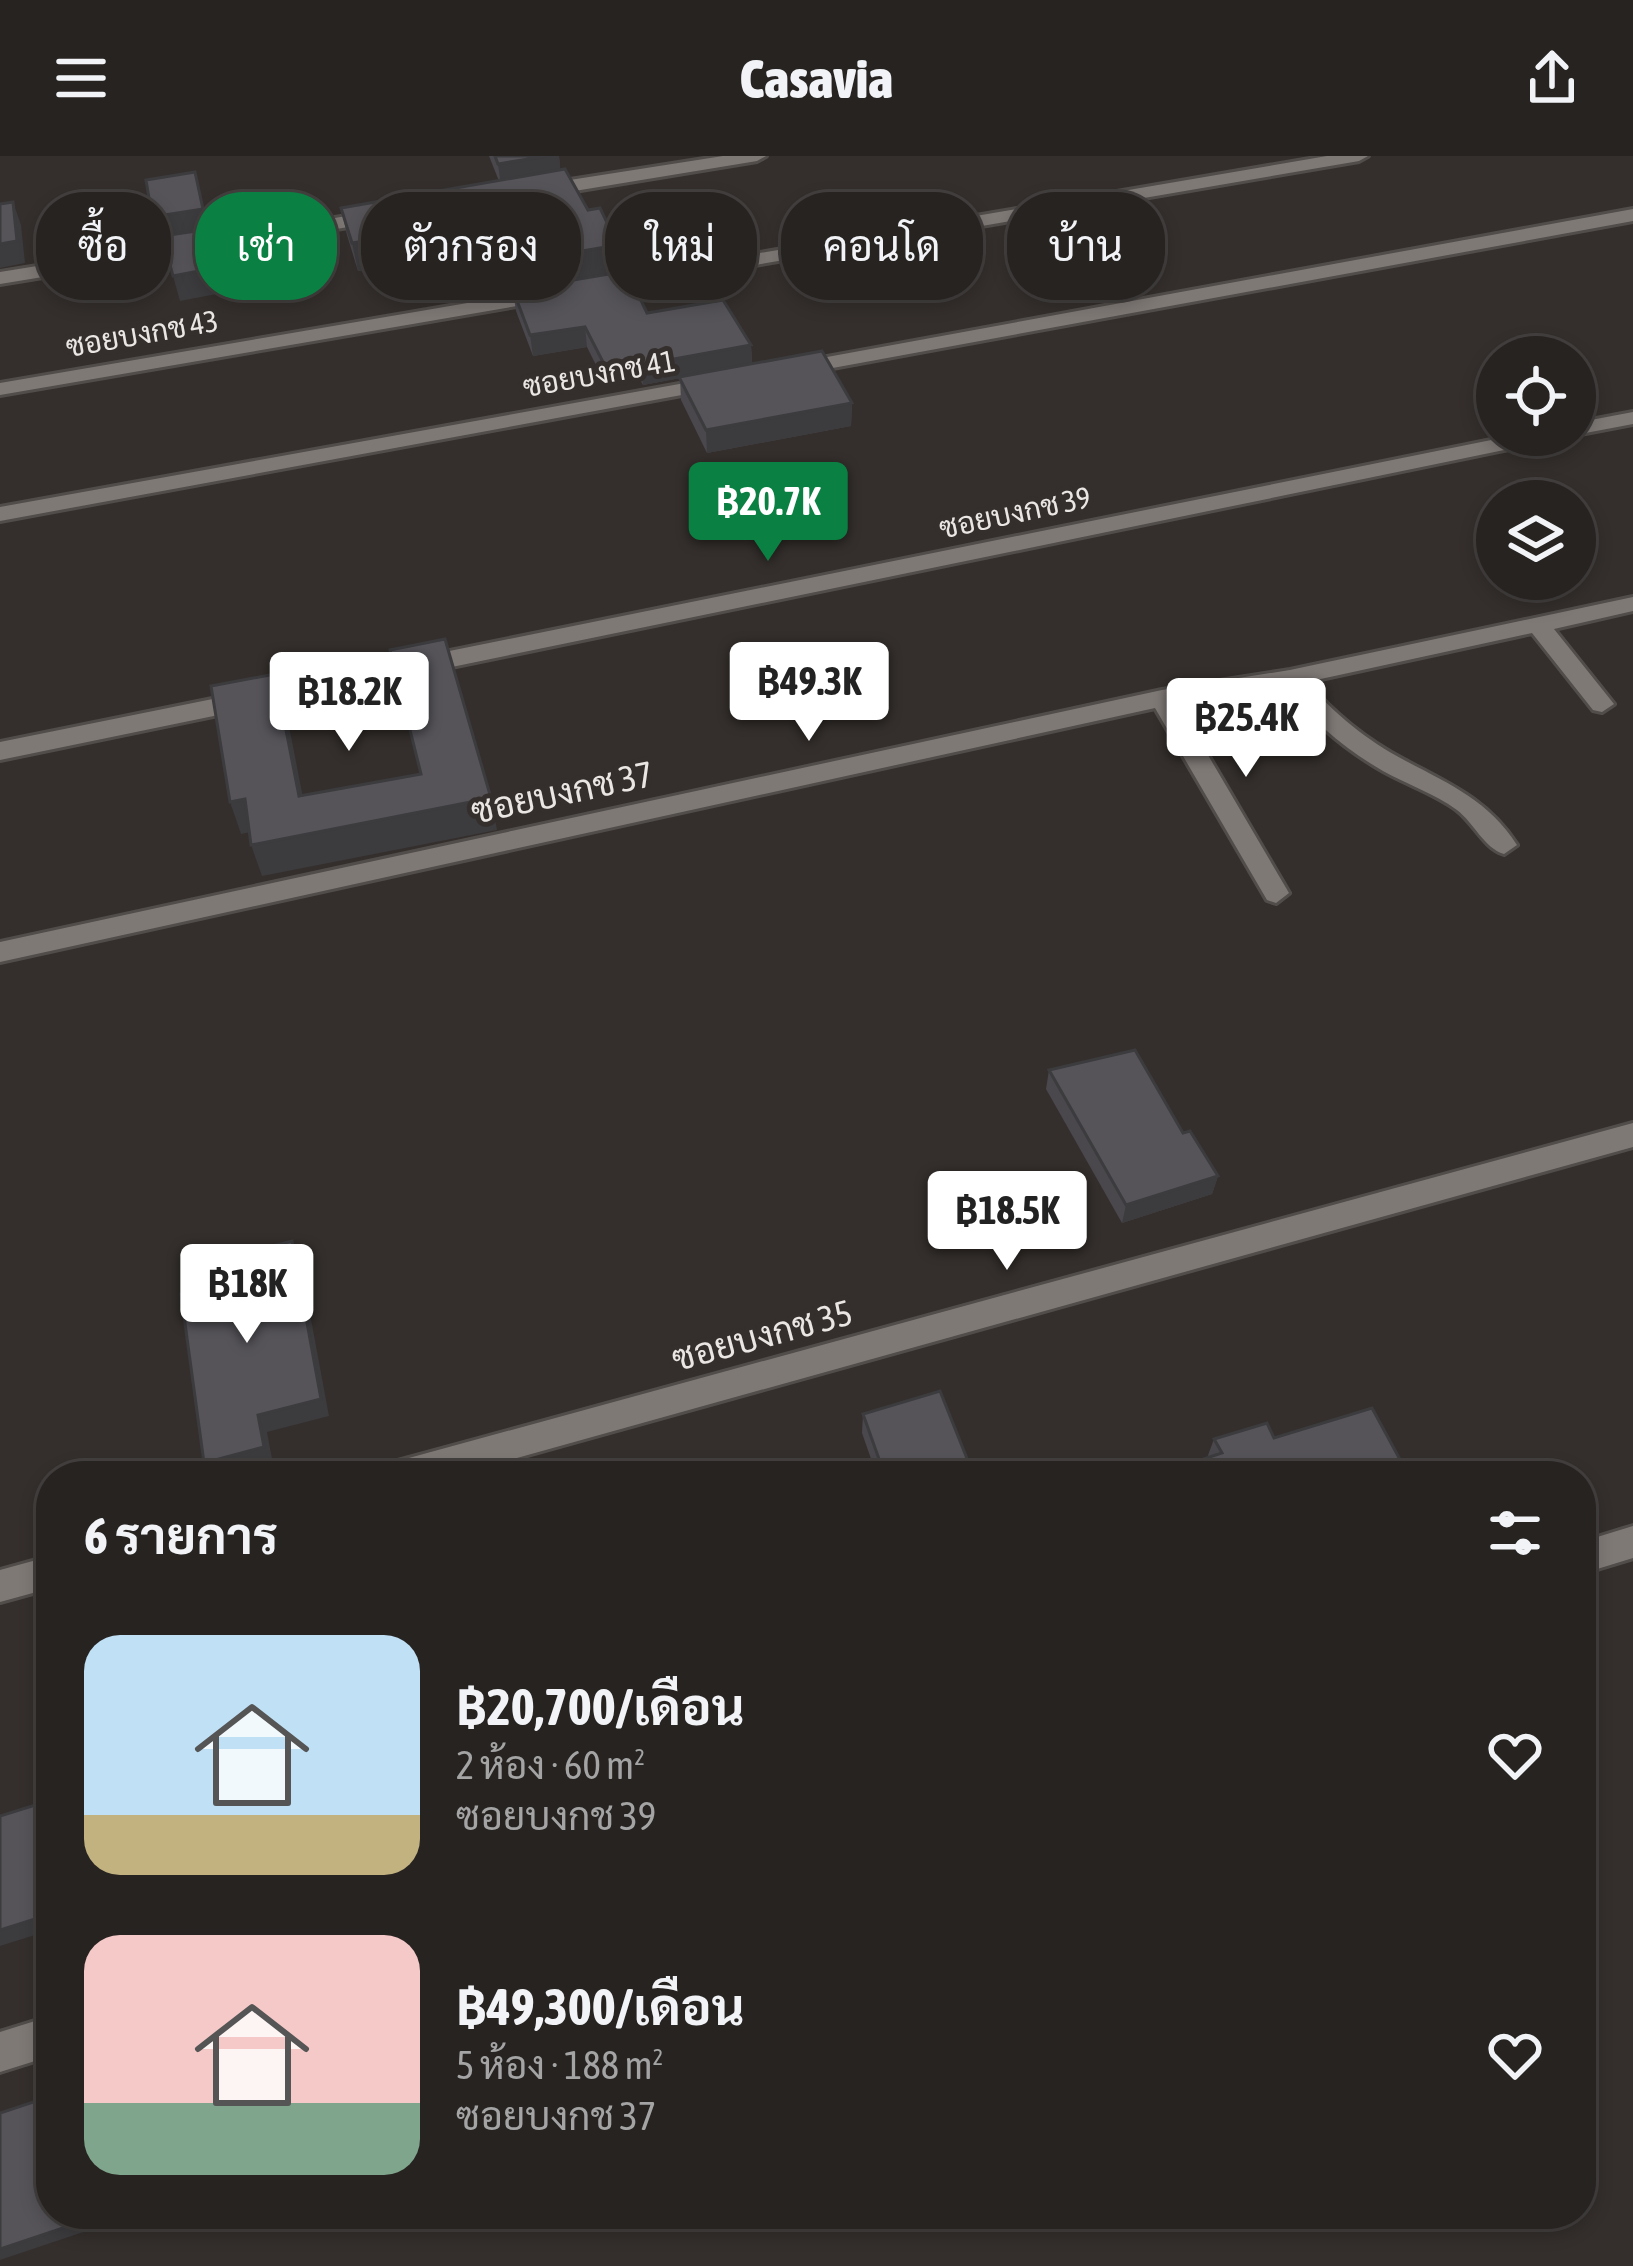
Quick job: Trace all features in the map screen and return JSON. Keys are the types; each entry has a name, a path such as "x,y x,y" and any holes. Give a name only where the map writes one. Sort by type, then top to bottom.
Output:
{"street":[{"path":"533,192 757,156"},
{"name":"ซอยบงกช 43","path":"0,389 1359,156"},
{"path":"770,373 1633,214"},
{"path":"0,278 361,220"},
{"name":"ซอยบงกช 41","path":"0,514 746,377"},
{"path":"1596,426 1633,418"},
{"name":"ซอยบงกช 39","path":"0,751 1476,450"},
{"name":"ซอยบงกช 37","path":"0,952 1162,698 1290,678 1633,604"},
{"path":"1537,624 1602,704"},
{"path":"1290,678 1320,714 1394,765 1442,787 1472,808 1504,844"},
{"path":"1162,698 1276,893"},
{"name":"ซอยบงกช 35","path":"452,1461 1633,1135"},
{"path":"1596,1553 1633,1542"},
{"path":"0,1586 36,1576"},
{"path":"0,2052 36,2041"}],"building":[{"path":"495,156 547,156 498,164"},
{"path":"565,169 578,192 433,192"},
{"path":"195,172 199,192 195,192 195,210 171,214 171,192 148,192 146,180"},
{"path":"581,198 588,210 600,208 605,218 605,247 581,251"},
{"path":"13,202 17,241 0,244 0,204"},
{"path":"361,205 361,242 352,243 341,208"},
{"path":"195,231 195,272 173,276 171,235"},
{"path":"605,275 605,300 641,300 647,313 723,300 751,345 641,365 637,358 604,364 585,327 530,335 517,300 581,300 581,279"},
{"path":"822,351 852,403 706,430 679,377"},
{"path":"445,639 491,798 251,845 245,799 230,802 211,686 275,674 299,796 421,774 390,650"},
{"path":"1135,1050 1183,1133 1190,1131 1218,1176 1126,1205 1049,1070"},
{"path":"292,1241 321,1399 258,1415 264,1447 212,1461 204,1461 181,1294 191,1291 188,1267"},
{"path":"940,1391 968,1461 880,1461 863,1414"},
{"path":"1372,1408 1401,1461 1198,1461 1222,1453 1214,1439 1267,1423 1274,1438"},
{"path":"36,1805 36,1919 0,1930 0,1816"},
{"path":"36,2101 36,2229 60,2229 0,2249 0,2113"}]}
